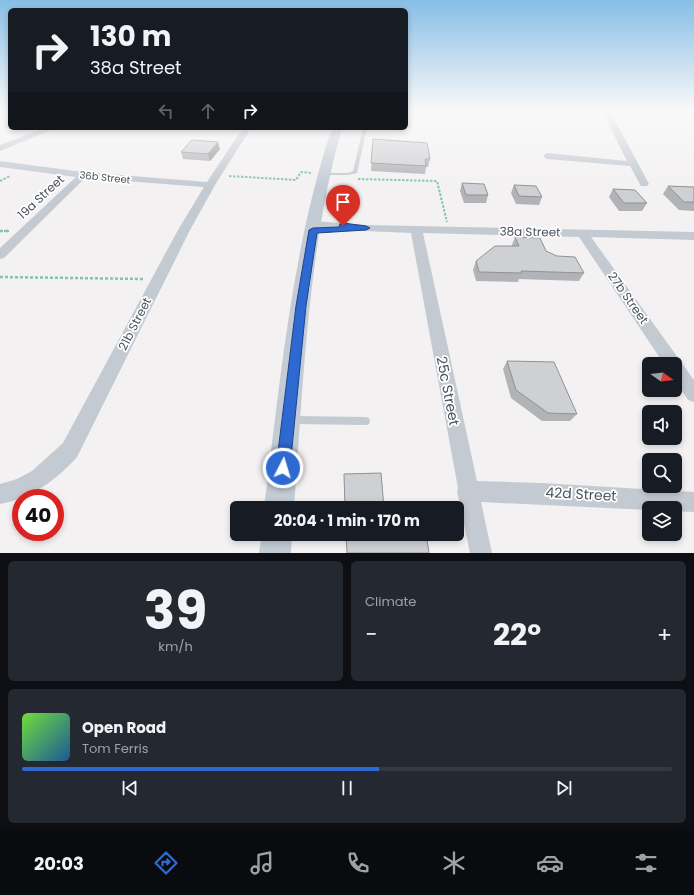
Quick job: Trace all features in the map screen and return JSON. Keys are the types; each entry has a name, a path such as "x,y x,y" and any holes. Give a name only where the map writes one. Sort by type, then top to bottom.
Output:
{"street":[{"path":"0,148 29,137"},
{"name":"21b Street","path":"0,494 21,489 40,478 56,465 70,450 158,280 213,180 241,137"},
{"path":"280,501 301,306 324,174 335,137"},
{"path":"619,137 644,184"},
{"path":"547,156 633,164"},
{"name":"36b Street","path":"0,164 83,175 213,180"},
{"name":"19a Street","path":"0,255 83,175"},
{"name":"38a Street","path":"314,227 694,236"},
{"name":"25c Street","path":"416,229 467,491 481,553"},
{"name":"27b Street","path":"582,233 668,357"},
{"name":"27b Street","path":"682,377 694,394"},
{"name":"42d Street","path":"467,491 542,492 694,502"},
{"path":"275,553 276,541"}],"lane":[{"path":"324,174 348,174 355,172 363,137"},
{"path":"288,420 366,421"}],"path":[{"path":"213,180 296,180 301,172 324,174"},
{"path":"354,179 437,181 449,230"},
{"path":"0,277 158,280"}],"building":[{"path":"373,139 427,143 430,159 425,159 426,166 371,163"},
{"path":"192,140 218,142 208,154 181,152"},
{"path":"462,183 484,184 488,195 466,195"},
{"path":"514,185 536,186 542,197 519,196"},
{"path":"668,186 694,187 694,202 684,202"},
{"path":"613,189 635,190 647,203 624,203"},
{"path":"515,237 540,238 546,251 557,256 575,257 584,273 521,271 522,273 479,272 476,261 495,246 519,246"},
{"path":"507,361 554,362 577,414 548,413 516,390"},
{"path":"381,473 383,501 345,501 344,474"},
{"path":"346,541 427,541 429,553 347,553"}],"route":[{"path":"283,468 301,306 313,230 366,228 343,226"}]}
